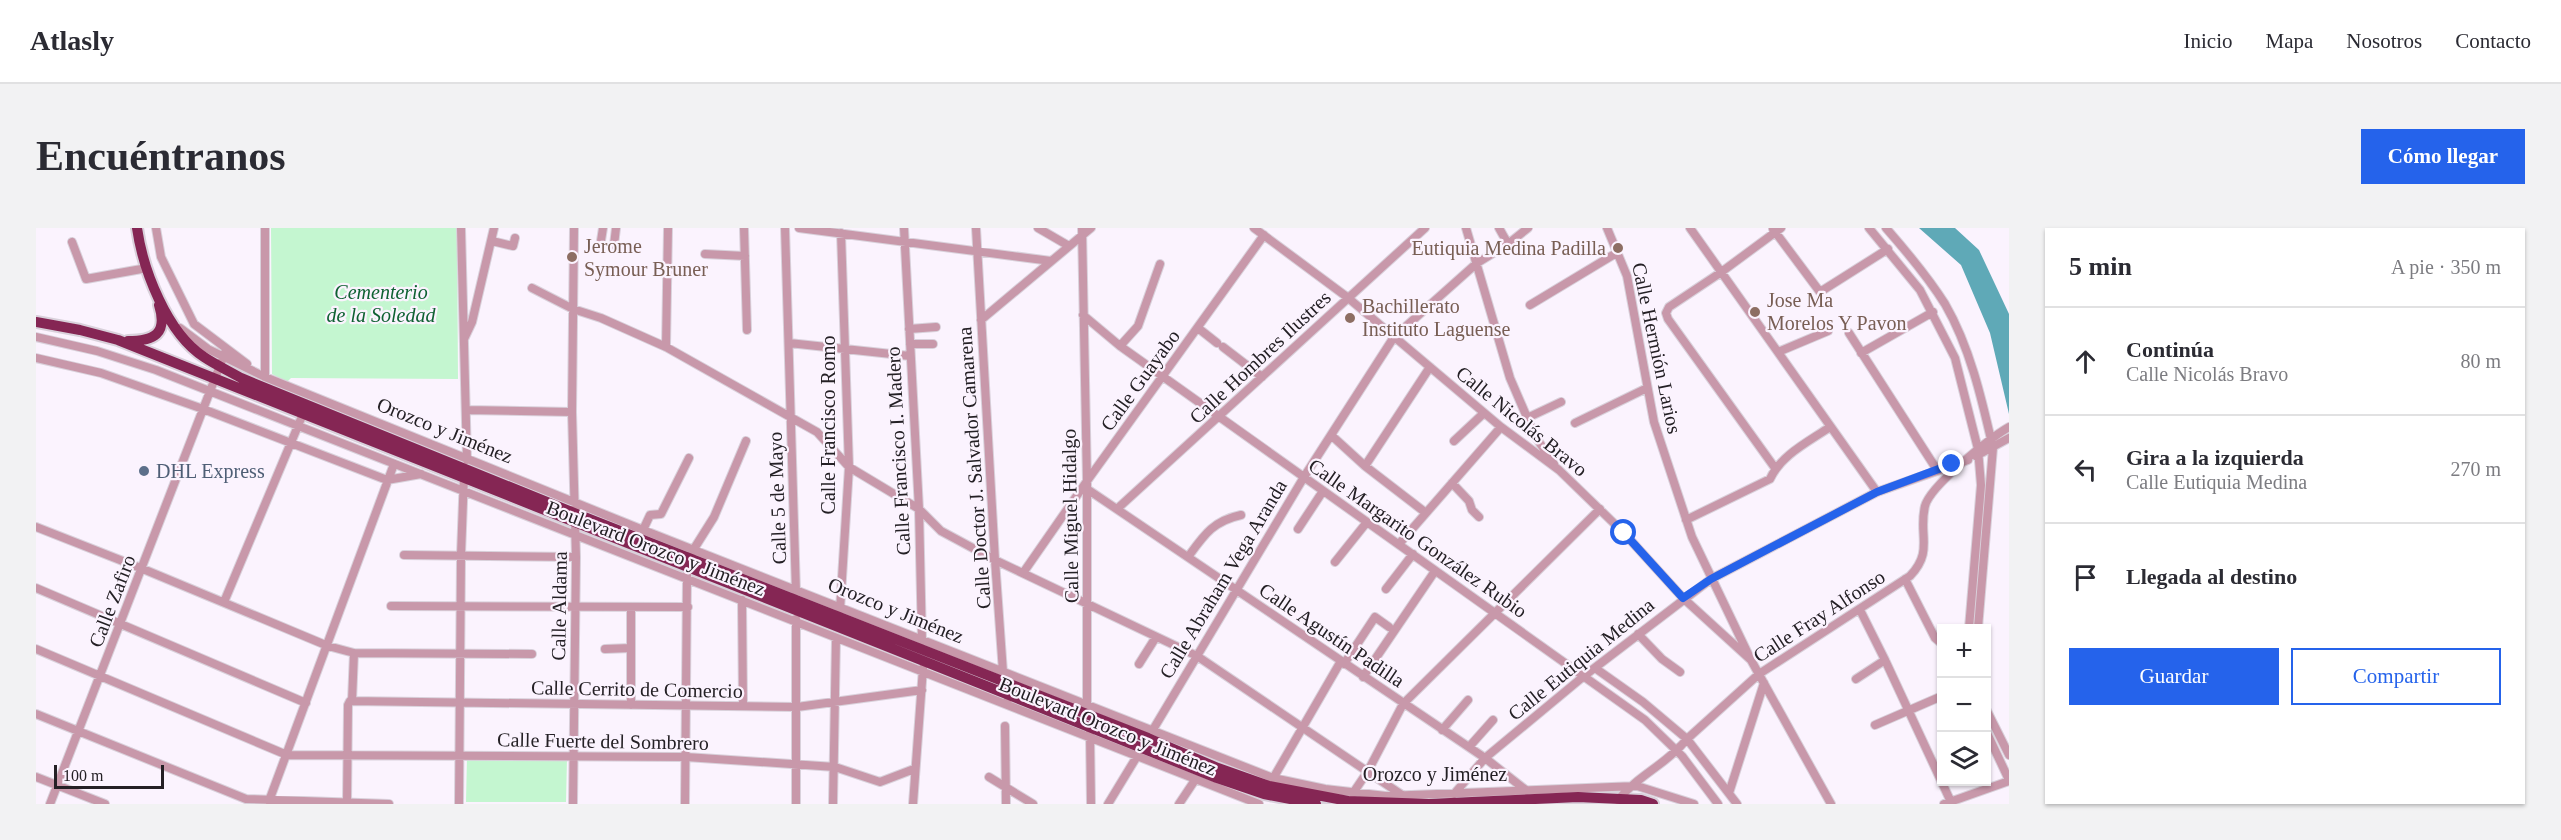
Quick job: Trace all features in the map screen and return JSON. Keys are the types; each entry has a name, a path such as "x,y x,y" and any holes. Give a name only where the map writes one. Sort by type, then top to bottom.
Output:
{"highway":[{"path":"118,340 145,341 157,334 163,319 141,252 137,228"},
{"path":"154,289 182,336 203,357 223,358"},
{"path":"36,322 118,340 215,379"},
{"name":"Orozco y Jiménez","path":"223,358 241,378 465,468 574,518 689,563 840,612 923,650"},
{"name":"Orozco y Jiménez","path":"215,379 303,414 465,468"},
{"name":"Orozco y Jiménez","path":"796,599 1005,683 1150,734 1218,768 1271,782 1351,797 1429,804 1578,796 1653,804"},
{"name":"Orozco y Jiménez","path":"1005,683 1089,732 1139,752 1264,794 1316,804"}],"street":[{"path":"156,228 161,257 194,324 223,358"},
{"path":"265,228 265,377"},
{"path":"459,804 460,605 466,410 462,342 461,228"},
{"path":"462,342 472,322 494,228"},
{"name":"Calle Aldama","path":"573,804 576,607 572,412 574,228"},
{"path":"600,247 603,228"},
{"path":"614,245 616,228"},
{"path":"666,347 668,228"},
{"path":"744,228 747,330"},
{"name":"Calle 5 de Mayo","path":"785,228 796,599 796,804"},
{"path":"799,228 841,233 860,232 905,242 1051,261"},
{"name":"Calle Francisco I. Madero","path":"904,228 919,509 923,650 913,804"},
{"name":"Calle Doctor J. Salvador Camarena","path":"976,228 995,560 1009,706"},
{"path":"1038,228 1070,246"},
{"path":"981,320 1070,246 1082,232 1091,228"},
{"name":"Calle Nicolás Bravo","path":"1254,228 1347,297 1501,427 1559,470 1600,509 1683,598 1751,660"},
{"name":"Calle Hombres Ilustres","path":"1117,509 1425,228"},
{"path":"1466,228 1510,378 1535,436 1559,470"},
{"path":"1499,228 1508,244"},
{"name":"Calle Abraham Vega Aranda","path":"1108,804 1304,477 1394,337 1477,263 1508,244 1528,228"},
{"name":"Calle Hermión Larios","path":"1607,228 1627,276 1654,422 1686,520 1711,579 1759,674"},
{"path":"1690,228 1877,492"},
{"path":"1869,228 1920,290 1955,358 1981,485 1969,624"},
{"path":"1886,228 1908,252 1945,306 1966,351 1996,446 1978,624"},
{"path":"1775,468 1668,319 1666,313 1669,306 1720,273 1776,229 1820,292 1888,249"},
{"name":"Calle Miguel Hidalgo","path":"1082,232 1087,485 1087,710 1091,804"},
{"name":"Calle Francisco Romo","path":"840,612 849,467 841,233"},
{"name":"Calle Guayabo","path":"1023,573 1264,235"},
{"path":"492,241 512,246 515,238"},
{"path":"72,242 86,279 147,268"},
{"path":"1530,305 1618,252"},
{"path":"705,254 745,256"},
{"path":"1120,346 1138,326 1160,264"},
{"path":"532,288 573,309 601,318 666,347 817,432 849,467 919,509 941,531 995,560 1197,656 1403,795"},
{"path":"1861,353 1933,312"},
{"name":"Calle Margarito González Rubio","path":"1083,315 1120,346 1645,720 1677,751 1718,804"},
{"path":"909,329 936,327"},
{"path":"1198,328 1262,378"},
{"path":"1778,352 1827,331"},
{"path":"1849,333 1937,470"},
{"name":"Boulevard Orozco y Jiménez","path":"36,337 97,351 156,370 576,536 689,563 742,600 1009,706 1089,732"},
{"path":"789,343 910,356"},
{"path":"910,344 933,345"},
{"path":"36,358 100,373 203,409 387,480 421,474"},
{"name":"Orozco y Jiménez","path":"223,358 465,468 573,501 643,530 689,563"},
{"name":"Calle Zafiro","path":"50,804 223,358"},
{"path":"1365,466 1430,367"},
{"path":"1575,423 1647,388"},
{"path":"1527,418 1561,402"},
{"path":"466,410 572,412"},
{"path":"1454,441 1485,413"},
{"path":"224,602 303,414"},
{"path":"1400,544 1501,427"},
{"path":"1686,520 1770,479 1775,468 1830,427"},
{"name":"Calle Fray Alfonso","path":"1621,802 1635,784 1677,751 1687,739 1759,674 1860,610 1918,568 1925,550 1923,520 1929,497 1941,482 1992,437 2009,427"},
{"path":"1330,435 1365,466 1426,513"},
{"path":"1527,446 1535,436"},
{"name":"Calle Fray Alfonso","path":"1974,455 2009,438"},
{"path":"686,804 689,563 714,517 746,441"},
{"name":"Calle Eutiquia Medina","path":"1454,794 1485,758 1594,668 1683,598 1711,579 1877,492 1974,455"},
{"path":"643,530 650,515 662,514 689,458"},
{"path":"269,801 394,464"},
{"path":"1452,483 1469,501 1472,510 1479,517"},
{"name":"Calle Agustín Padilla","path":"1087,485 1117,509 1485,758 1527,791"},
{"path":"1298,529 1323,490"},
{"path":"1351,797 1368,771 1403,704 1600,509"},
{"path":"1188,557 1205,534 1223,519 1241,515"},
{"path":"1335,562 1367,522"},
{"path":"36,527 328,646 354,654 461,652 532,654"},
{"path":"1386,589 1413,554"},
{"path":"404,555 576,557"},
{"path":"1363,676 1435,571"},
{"path":"1905,579 1937,641"},
{"path":"36,588 306,703"},
{"path":"742,600 743,706"},
{"path":"391,606 688,607"},
{"path":"631,607 631,705"},
{"path":"1860,610 1909,710 1947,803 2009,781 1987,732"},
{"path":"1271,782 1343,663 1375,617 1389,627"},
{"path":"1638,634 1662,659 1680,672"},
{"path":"1139,663 1156,637"},
{"path":"833,804 836,638"},
{"path":"605,649 631,648"},
{"path":"36,649 287,755"},
{"path":"347,803 348,705 351,701 354,654"},
{"path":"1856,679 1885,660"},
{"path":"1594,668 1643,702 1687,739 1737,804"},
{"path":"1759,674 1831,804"},
{"path":"1729,793 1764,682"},
{"name":"Calle Cerrito de Comercio","path":"351,701 797,707 922,690"},
{"path":"1875,725 1937,698"},
{"path":"1442,730 1468,700"},
{"path":"36,714 245,802 389,804"},
{"path":"1991,719 2009,754"},
{"path":"1469,747 1493,720"},
{"path":"1005,726 1006,804"},
{"name":"Boulevard Orozco y Jiménez","path":"1139,752 1195,780 1259,804"},
{"name":"Calle Fuerte del Sombrero","path":"287,755 686,757 835,767 880,782 914,770"},
{"path":"36,777 105,804"},
{"path":"989,777 1033,804"},
{"path":"1179,804 1195,780"},
{"name":"Orozco y Jiménez","path":"1351,797 1527,791 1635,784 1694,804"},
{"path":"1230,794 1244,804"}],"green space":[{"name":"Cementerio de la Soledad","path":"271,228 457,228 458,379 291,378 287,382 272,374"},
{"path":"467,757 567,758 566,802 466,802"}],"water":[{"path":"1919,228 1955,228 1979,250 2009,314 2009,414 1990,333 1961,265"}],"place":[{"name":"Eutiquia Medina Padilla","path":"1618,248"},
{"name":"Jerome Symour Bruner","path":"572,257"},
{"name":"Jose Ma Morelos Y Pavon","path":"1755,312"},
{"name":"Bachillerato Instituto Laguense","path":"1350,318"},
{"name":"DHL Express","path":"144,471"}],"route":[{"path":"1624,533 1683,598 1711,579 1877,492 1952,464"}]}
